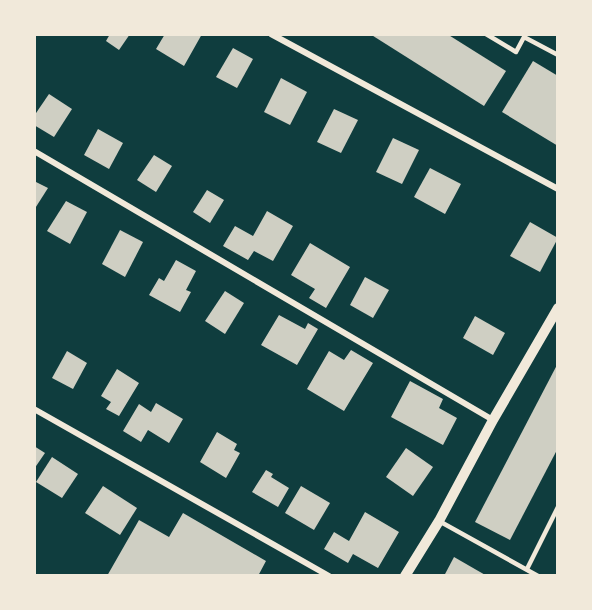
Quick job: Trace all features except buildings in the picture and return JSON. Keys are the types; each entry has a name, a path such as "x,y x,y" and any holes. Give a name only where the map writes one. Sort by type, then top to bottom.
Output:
{"street":[{"path":"271,34 558,189"},
{"path":"34,150 493,420"},
{"path":"405,576 439,521 493,420 557,309"},
{"path":"34,409 329,576"}],"lane":[{"path":"486,34 516,52 524,36 558,55"},
{"path":"527,569 558,507"},
{"path":"439,521 538,576"}]}
